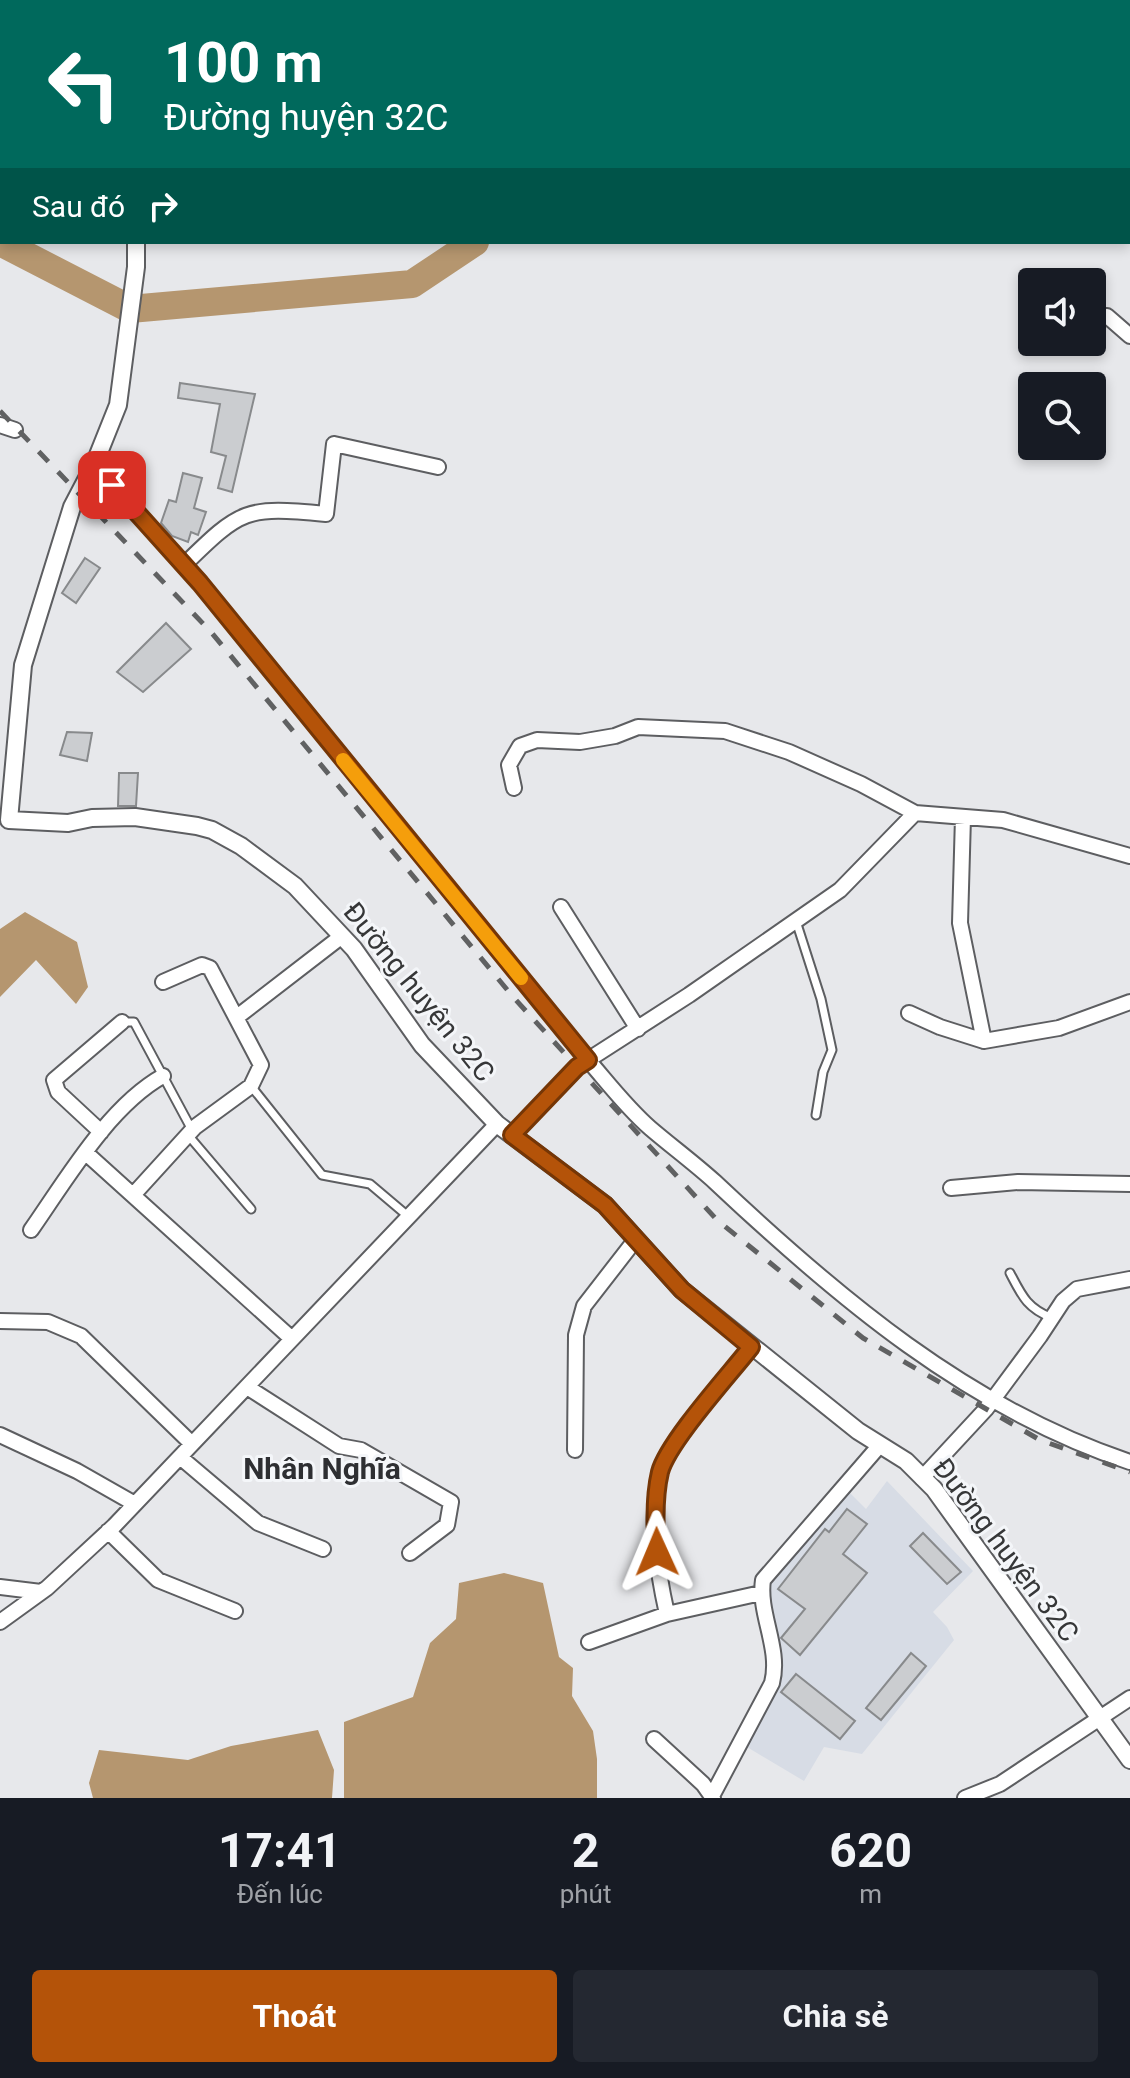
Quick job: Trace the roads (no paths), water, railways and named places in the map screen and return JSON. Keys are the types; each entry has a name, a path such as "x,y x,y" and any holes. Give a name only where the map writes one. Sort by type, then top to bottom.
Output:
{"street":[{"name":"Đường huyện 32C","path":"136,244 136,267 118,405 94,465 72,507 23,665 5,821 68,823 92,818 135,817 197,826 212,830 241,846 295,886 354,949 422,1045 497,1124 605,1205 682,1290 858,1431 906,1461 934,1489 1130,1760"},
{"path":"1107,316 1130,336"},
{"path":"0,425 15,430"},
{"path":"184,565 226,526 248,513 266,510 326,514 334,444 438,467"},
{"path":"94,465 184,565 588,1060 647,1125 848,1301 992,1402 1102,1453 1130,1462"},
{"path":"514,788 509,765 520,746 537,740 580,742 615,736 638,727 725,731 789,752 861,784 915,813 1003,820 1130,856"},
{"path":"512,1135 577,1067 638,1029 840,890 915,813"},
{"path":"963,817 960,923 984,1041"},
{"path":"561,907 638,1029"},
{"path":"237,1017 342,936"},
{"path":"134,1194 190,1132 251,1086 261,1065 210,968 202,965 163,982"},
{"path":"909,1013 984,1041 1059,1028 1130,1002"},
{"path":"101,1132 58,1092 54,1080 122,1022"},
{"path":"31,1230 101,1132 148,1084 163,1076"},
{"path":"0,1622 41,1592 135,1504 497,1124"},
{"path":"86,1153 292,1339"},
{"path":"951,1188 1018,1182 1130,1184"},
{"path":"575,1450 576,1335 584,1306 636,1239"},
{"path":"922,1478 992,1402 1063,1301 1077,1289 1130,1279"},
{"path":"0,1321 48,1322 81,1336 192,1444"},
{"path":"667,1614 659,1576 655,1528 660,1471 671,1449 751,1347"},
{"path":"247,1387 339,1446 361,1450 451,1502 447,1525 410,1553"},
{"path":"0,1435 77,1471 135,1504"},
{"path":"654,1739 703,1784 712,1797 774,1673 771,1636 761,1593 763,1580 880,1445"},
{"path":"180,1457 258,1523 323,1549"},
{"path":"108,1531 158,1580 235,1611"},
{"path":"0,1587 41,1592"},
{"path":"589,1642 667,1614 761,1593"},
{"path":"965,1798 1000,1784 1130,1698"}],"lane":[{"path":"796,921 821,999 832,1050 823,1072 816,1115"},
{"path":"122,1022 134,1022 190,1132 251,1209"},
{"path":"251,1086 322,1175 370,1184 409,1217"},
{"path":"1010,1273 1029,1306 1052,1318"}],"waterway":[{"path":"4,244 130,309 412,284 472,244"}],"railway":[{"path":"0,411 211,632 514,998 717,1220 863,1338 1040,1440 1130,1472"}],"district":[{"name":"Nhân Nghĩa","path":"322,1468"}]}
